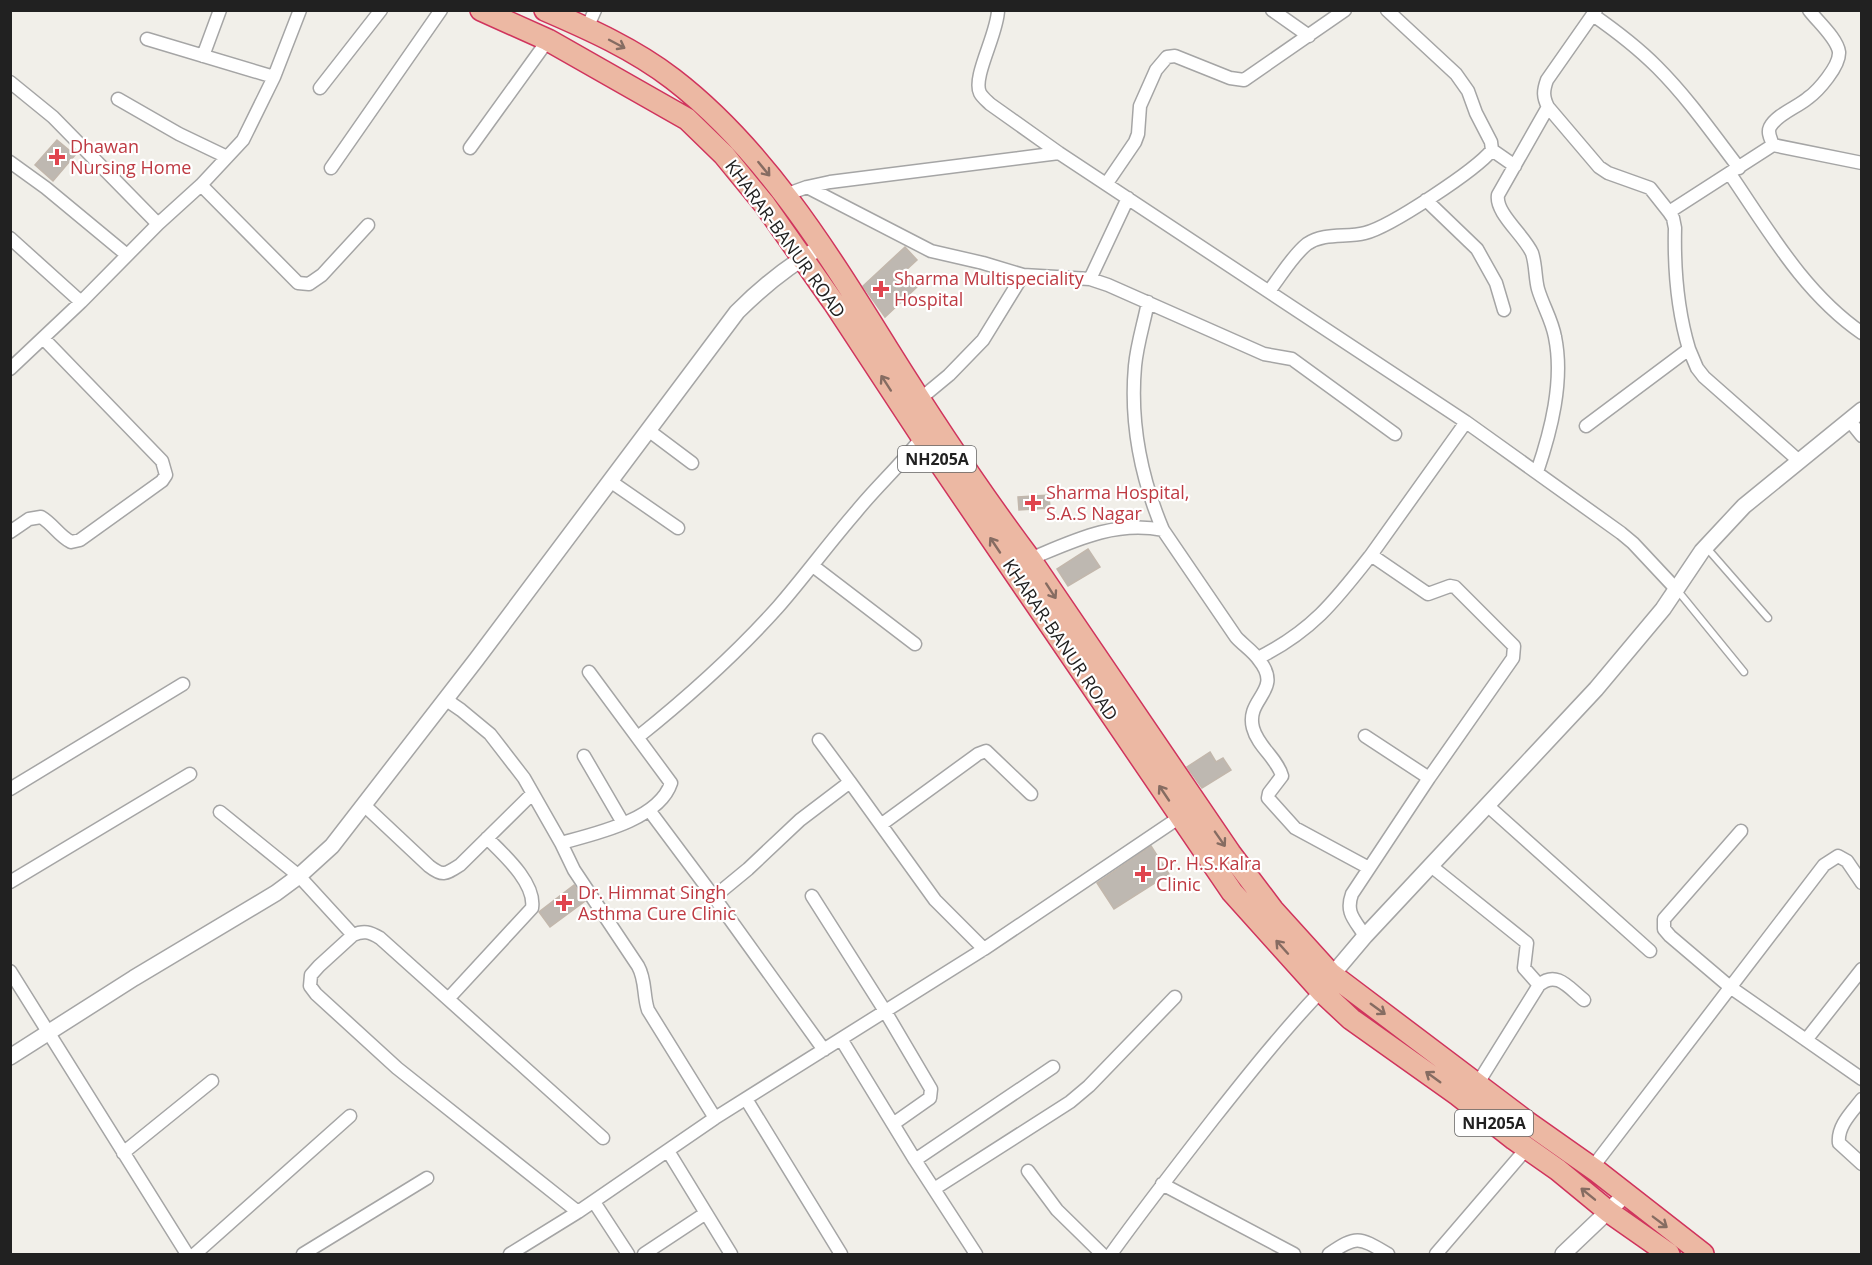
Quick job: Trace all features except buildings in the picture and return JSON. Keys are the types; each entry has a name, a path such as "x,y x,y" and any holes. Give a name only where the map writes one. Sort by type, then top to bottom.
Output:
{"highway":[{"name":"KHARAR-BANUR ROAD","path":"481,10 548,40 687,119 724,155 765,205 802,258 1232,892 1326,982 1351,1019 1449,1088 1558,1170 1609,1212 1668,1254"},
{"name":"NH205A","path":"545,10 591,19 635,54 673,79 727,127 765,169 852,289 920,399 1002,522 1030,559 1230,853 1326,982 1478,1083 1703,1254"}],"street":[{"path":"203,56 220,10"},
{"path":"10,369 201,185 243,140 274,77 300,10"},
{"path":"320,88 381,10"},
{"path":"331,168 441,10"},
{"path":"1272,10 1309,36"},
{"path":"1107,183 1135,142 1138,134 1140,106 1156,70 1167,57 1175,56 1230,78 1244,80 1345,10"},
{"path":"1387,10 1456,74 1468,91 1491,142 1492,150 1515,166"},
{"path":"1773,144 1769,134 1770,127 1810,97 1837,62 1839,51 1824,26 1809,10"},
{"path":"999,11 994,35 977,81 980,94 990,104 1059,153 1466,422 1537,472 1633,543 1677,590"},
{"path":"1798,460 1709,382 1697,368 1683,328 1677,289 1675,228 1669,212 1650,189 1608,173 1599,167 1548,107 1543,89 1547,80 1595,13 1657,67 1699,114 1811,288 1835,312 1862,333"},
{"path":"147,39 274,77"},
{"path":"470,148 548,40"},
{"path":"10,82 53,117 158,224"},
{"path":"118,99 179,134 227,157"},
{"path":"1537,472 1551,423 1557,378 1557,350 1548,311 1538,289 1532,254 1497,202 1498,195 1548,107"},
{"path":"1669,212 1773,144 1862,163"},
{"path":"1269,291 1308,244 1327,237 1367,233 1426,200 1477,166 1492,150"},
{"path":"765,205 807,187 857,178 1059,153"},
{"path":"10,162 46,188 127,255"},
{"path":"201,185 298,283 309,284 322,275 368,225"},
{"path":"807,187 924,248 1023,275 1090,279 1148,302 1264,354 1292,359 1395,434"},
{"path":"1090,279 1128,198"},
{"path":"1426,200 1477,249 1493,276 1504,310"},
{"path":"10,238 81,302"},
{"path":"10,1058 134,978 276,893 332,846 737,312 776,276 821,248"},
{"path":"920,399 949,375 983,340 1023,275"},
{"path":"1148,302 1136,363 1134,399 1140,460 1153,506 1163,530 1236,637 1249,652 1258,658 1269,681 1253,711 1252,726 1280,769 1282,776 1269,793 1268,798 1295,828 1369,868"},
{"path":"10,532 29,519 41,517 50,522 65,539 71,542 80,540 162,481 166,475 162,461 43,338"},
{"path":"1586,426 1689,349"},
{"path":"1111,1254 1162,1184 1297,1016 1365,936 1596,690 1677,590 1706,547 1744,506 1855,415 1862,436"},
{"path":"1258,658 1306,629 1329,608 1371,555 1466,422"},
{"path":"648,430 692,463"},
{"path":"638,737 683,701 777,608 854,514 909,455 922,437"},
{"path":"610,481 678,528"},
{"path":"1030,559 1111,529 1144,526 1163,530"},
{"path":"1365,936 1349,911 1348,904 1352,894 1428,778 1513,658 1514,646 1455,587 1449,586 1428,594 1371,555"},
{"path":"813,566 915,644"},
{"path":"561,843 623,823 649,810 669,791 671,783 589,672"},
{"path":"10,789 183,684"},
{"path":"445,699 490,734 524,778 574,870 638,966 642,974 648,1010 715,1118"},
{"path":"1365,736 1428,778"},
{"path":"819,740 935,900 984,949"},
{"path":"882,824 978,754 986,752 1031,794"},
{"path":"584,756 623,823"},
{"path":"10,882 190,774"},
{"path":"714,897 748,869 800,820 850,782"},
{"path":"364,805 438,873 447,873 460,865 532,794"},
{"path":"1488,806 1650,951"},
{"path":"649,810 824,1050"},
{"path":"220,812 299,876 353,935"},
{"path":"510,1254 594,1202 715,1118 984,949 1180,817"},
{"path":"1741,831 1664,919 1664,929 1730,987 1862,1079"},
{"path":"448,999 532,908 533,899 520,874 487,838"},
{"path":"1595,1170 1730,987 1824,865 1838,856 1847,861 1862,883"},
{"path":"1431,866 1527,944 1524,968 1539,986"},
{"path":"812,896 931,1089 930,1098 893,1124"},
{"path":"578,1212 396,1068 316,994 310,986 311,975 353,935 369,931 380,938 603,1138"},
{"path":"1806,1040 1862,969"},
{"path":"10,971 187,1254"},
{"path":"1478,1083 1539,986 1546,980 1554,978 1584,1000"},
{"path":"934,1189 1070,1102 1089,1086 1176,997"},
{"path":"841,1039 976,1254"},
{"path":"915,1160 1053,1067"},
{"path":"123,1153 212,1081"},
{"path":"746,1099 841,1254"},
{"path":"1862,1099 1838,1135 1839,1143 1862,1164"},
{"path":"195,1254 350,1116"},
{"path":"1436,1254 1527,1148"},
{"path":"668,1151 731,1254"},
{"path":"1028,1171 1057,1210 1102,1254"},
{"path":"303,1254 427,1178"},
{"path":"1162,1184 1294,1254"},
{"path":"1563,1254 1625,1195"},
{"path":"594,1202 628,1254"},
{"path":"644,1254 706,1213"},
{"path":"1329,1254 1346,1243 1356,1240 1367,1242 1388,1254"}],"lane":[{"path":"1706,547 1768,618"},
{"path":"1677,590 1743,672"}],"place":[{"name":"Dhawan Nursing Home","path":"57,157"},
{"name":"Sharma Multispeciality Hospital","path":"881,289"},
{"name":"Sharma Hospital, S.A.S Nagar","path":"1033,503"},
{"name":"Dr. H.S.Kalra Clinic","path":"1143,874"},
{"name":"Dr. Himmat Singh Asthma Cure Clinic","path":"564,903"}]}
